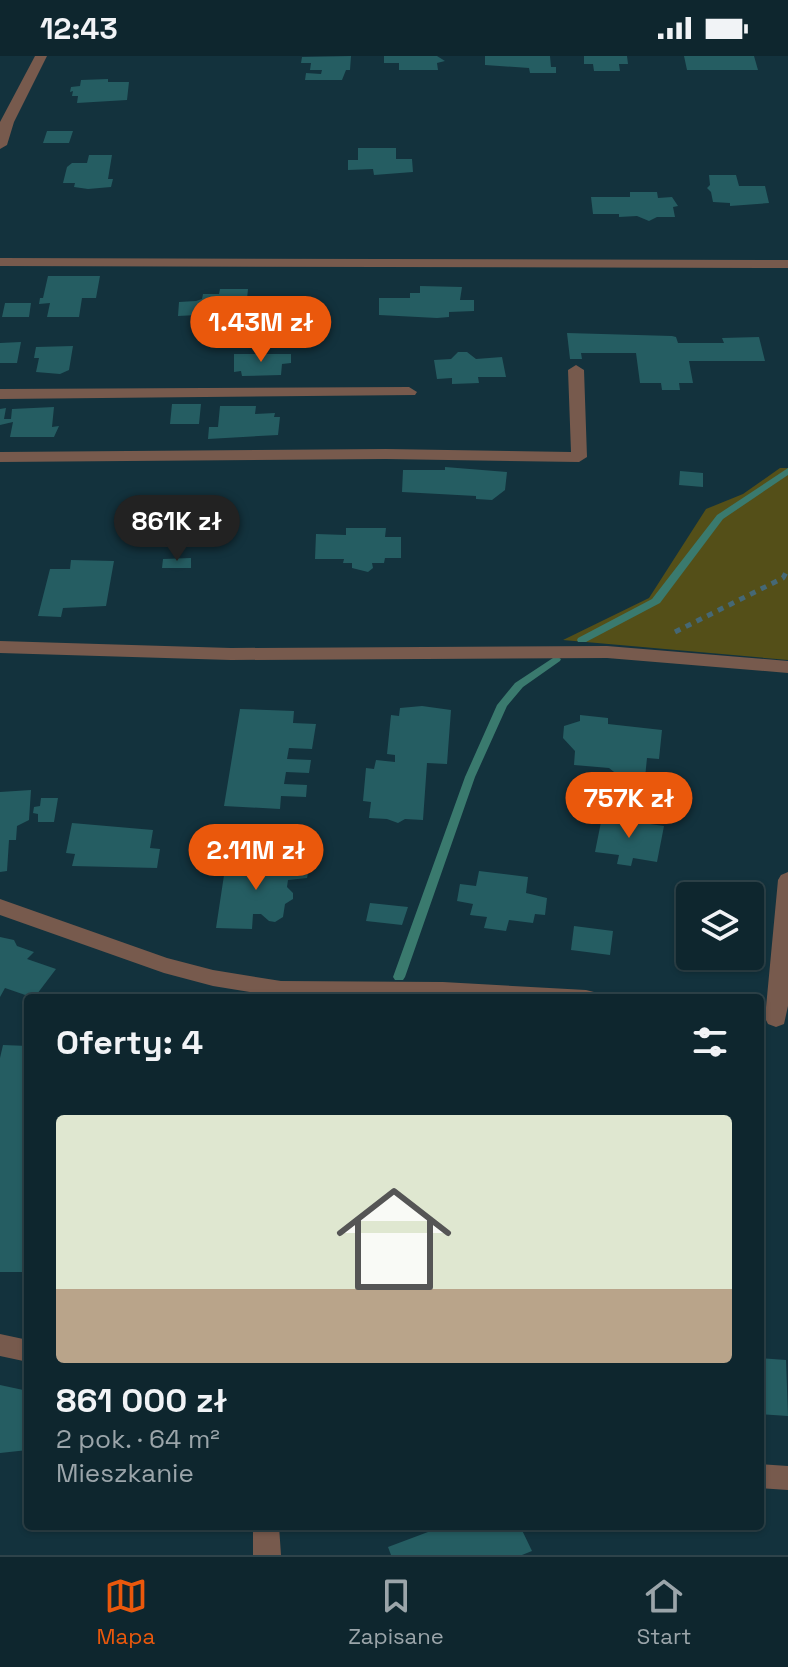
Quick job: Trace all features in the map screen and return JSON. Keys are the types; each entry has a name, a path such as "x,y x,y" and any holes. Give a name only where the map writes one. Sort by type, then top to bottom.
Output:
{"street":[{"path":"0,145 3,122 41,56"},
{"path":"0,262 788,264"},
{"path":"0,457 386,454 579,457 576,370"},
{"path":"0,394 409,392"},
{"path":"0,647 231,654 607,652 788,667"},
{"path":"775,1018 788,880"},
{"path":"0,907 164,965 254,985 281,989 443,990 514,994"},
{"path":"0,1345 24,1350"},
{"path":"764,1476 788,1478"},
{"path":"266,1530 267,1555"}],"path":[{"path":"645,655 672,634 783,578 788,569"}],"shaded area":[{"path":"780,468 788,468 788,660 563,640 649,598 706,509 743,494"}],"building":[{"path":"351,56 350,70 346,70 342,80 305,80 306,73 321,74 322,70 310,70 311,63 301,63 302,57"},
{"path":"384,56 437,56 445,61 437,63 438,70 399,70 399,63 384,63"},
{"path":"485,56 550,56 551,67 556,67 556,73 530,73 529,68 485,65"},
{"path":"584,56 627,56 628,64 619,64 620,71 594,71 593,64 584,64"},
{"path":"684,56 754,56 758,70 687,70"},
{"path":"108,79 108,82 129,82 127,100 77,103 78,96 72,96 73,91 70,92 71,87 80,86 81,80"},
{"path":"47,131 73,131 69,143 43,143"},
{"path":"358,148 396,148 396,159 412,159 413,172 374,175 373,169 348,170 348,160 358,160"},
{"path":"89,155 112,155 108,179 113,179 111,187 88,189 74,187 75,183 63,183 67,167 72,163 87,163"},
{"path":"709,175 736,175 739,186 765,186 769,203 730,206 730,203 713,202 707,188 710,185"},
{"path":"630,192 657,192 658,198 672,197 678,206 673,207 675,217 657,217 649,221 637,216 593,214 591,197 630,197"},
{"path":"48,276 100,276 96,298 82,298 79,317 47,317 50,303 39,304"},
{"path":"420,286 462,287 460,300 474,300 474,311 449,312 449,317 437,318 379,315 379,298 410,298 410,293 420,293"},
{"path":"220,289 248,289 247,299 258,298 257,312 178,316 179,302 202,299 203,294 219,294"},
{"path":"5,303 31,303 29,317 2,317"},
{"path":"567,333 672,336 678,343 724,343 722,338 759,337 765,361 689,361 693,383 679,383 680,390 662,390 661,383 640,383 636,353 581,353 582,359 570,359"},
{"path":"21,342 17,363 0,363 0,343"},
{"path":"73,346 69,370 60,374 36,372 39,358 34,358 36,347"},
{"path":"458,352 467,352 476,359 502,357 506,377 478,377 479,383 452,384 452,378 437,379 434,360 451,359"},
{"path":"234,354 291,354 291,363 282,364 281,375 242,376 241,371 234,372"},
{"path":"172,404 201,404 199,424 170,424"},
{"path":"220,406 256,406 255,414 275,413 274,417 280,417 278,435 208,439 209,427 218,427"},
{"path":"54,407 52,427 59,426 54,437 10,437 13,422 0,425 0,409 6,408 4,419 11,419 12,409"},
{"path":"445,467 507,472 505,490 492,500 476,499 476,496 402,492 403,470 445,470"},
{"path":"680,471 703,473 703,487 679,485"},
{"path":"138,509 176,514 174,528 133,527"},
{"path":"346,528 386,528 385,537 401,537 401,558 385,558 384,563 372,563 373,568 368,572 352,568 352,563 343,563 344,559 315,559 316,534 346,535"},
{"path":"191,558 191,568 162,568 163,559"},
{"path":"71,560 114,561 106,606 63,608 61,617 38,616 50,569 70,569"},
{"path":"422,706 451,710 447,764 427,763 423,820 405,819 398,823 369,818 371,802 363,801 366,768 374,769 376,760 395,762 395,755 387,754 391,715 399,716 400,708"},
{"path":"240,709 294,711 293,723 316,724 312,749 289,748 287,759 311,760 309,773 286,772 284,784 307,785 306,797 281,796 280,809 224,806"},
{"path":"580,715 608,718 608,724 662,730 659,759 647,758 645,778 618,775 609,768 574,765 575,751 563,738 564,726 580,721"},
{"path":"31,790 29,820 17,826 16,840 9,840 7,871 0,872 0,792"},
{"path":"41,798 58,798 54,822 38,822 38,814 33,813 34,807 40,806"},
{"path":"602,817 664,826 657,862 633,858 631,866 617,864 619,855 595,852"},
{"path":"72,823 153,830 150,848 160,849 157,868 72,866 75,854 66,853"},
{"path":"267,857 277,857 285,864 309,869 307,878 288,880 287,887 293,893 293,899 285,904 283,917 275,922 261,914 253,914 252,929 216,928 226,862 258,863"},
{"path":"479,871 528,877 526,893 547,898 545,915 535,914 533,923 509,920 506,931 484,928 487,917 470,915 473,904 457,901 460,884 476,886"},
{"path":"370,903 408,907 402,925 366,921"},
{"path":"574,926 613,931 610,955 571,950"},
{"path":"0,937 14,940 17,946 34,952 27,959 56,969 37,994 24,995 5,988 0,997"},
{"path":"3,1045 24,1046 24,1272 0,1272 0,1058"},
{"path":"764,1358 786,1360 788,1416 764,1414"},
{"path":"0,1385 24,1390 24,1450 0,1453"},
{"path":"433,1530 522,1530 532,1551 522,1555 391,1555 388,1547"}],"waterway":[{"path":"582,640 656,601 720,517 788,471"},
{"path":"399,977 470,777 502,705 519,685 556,659"}]}
